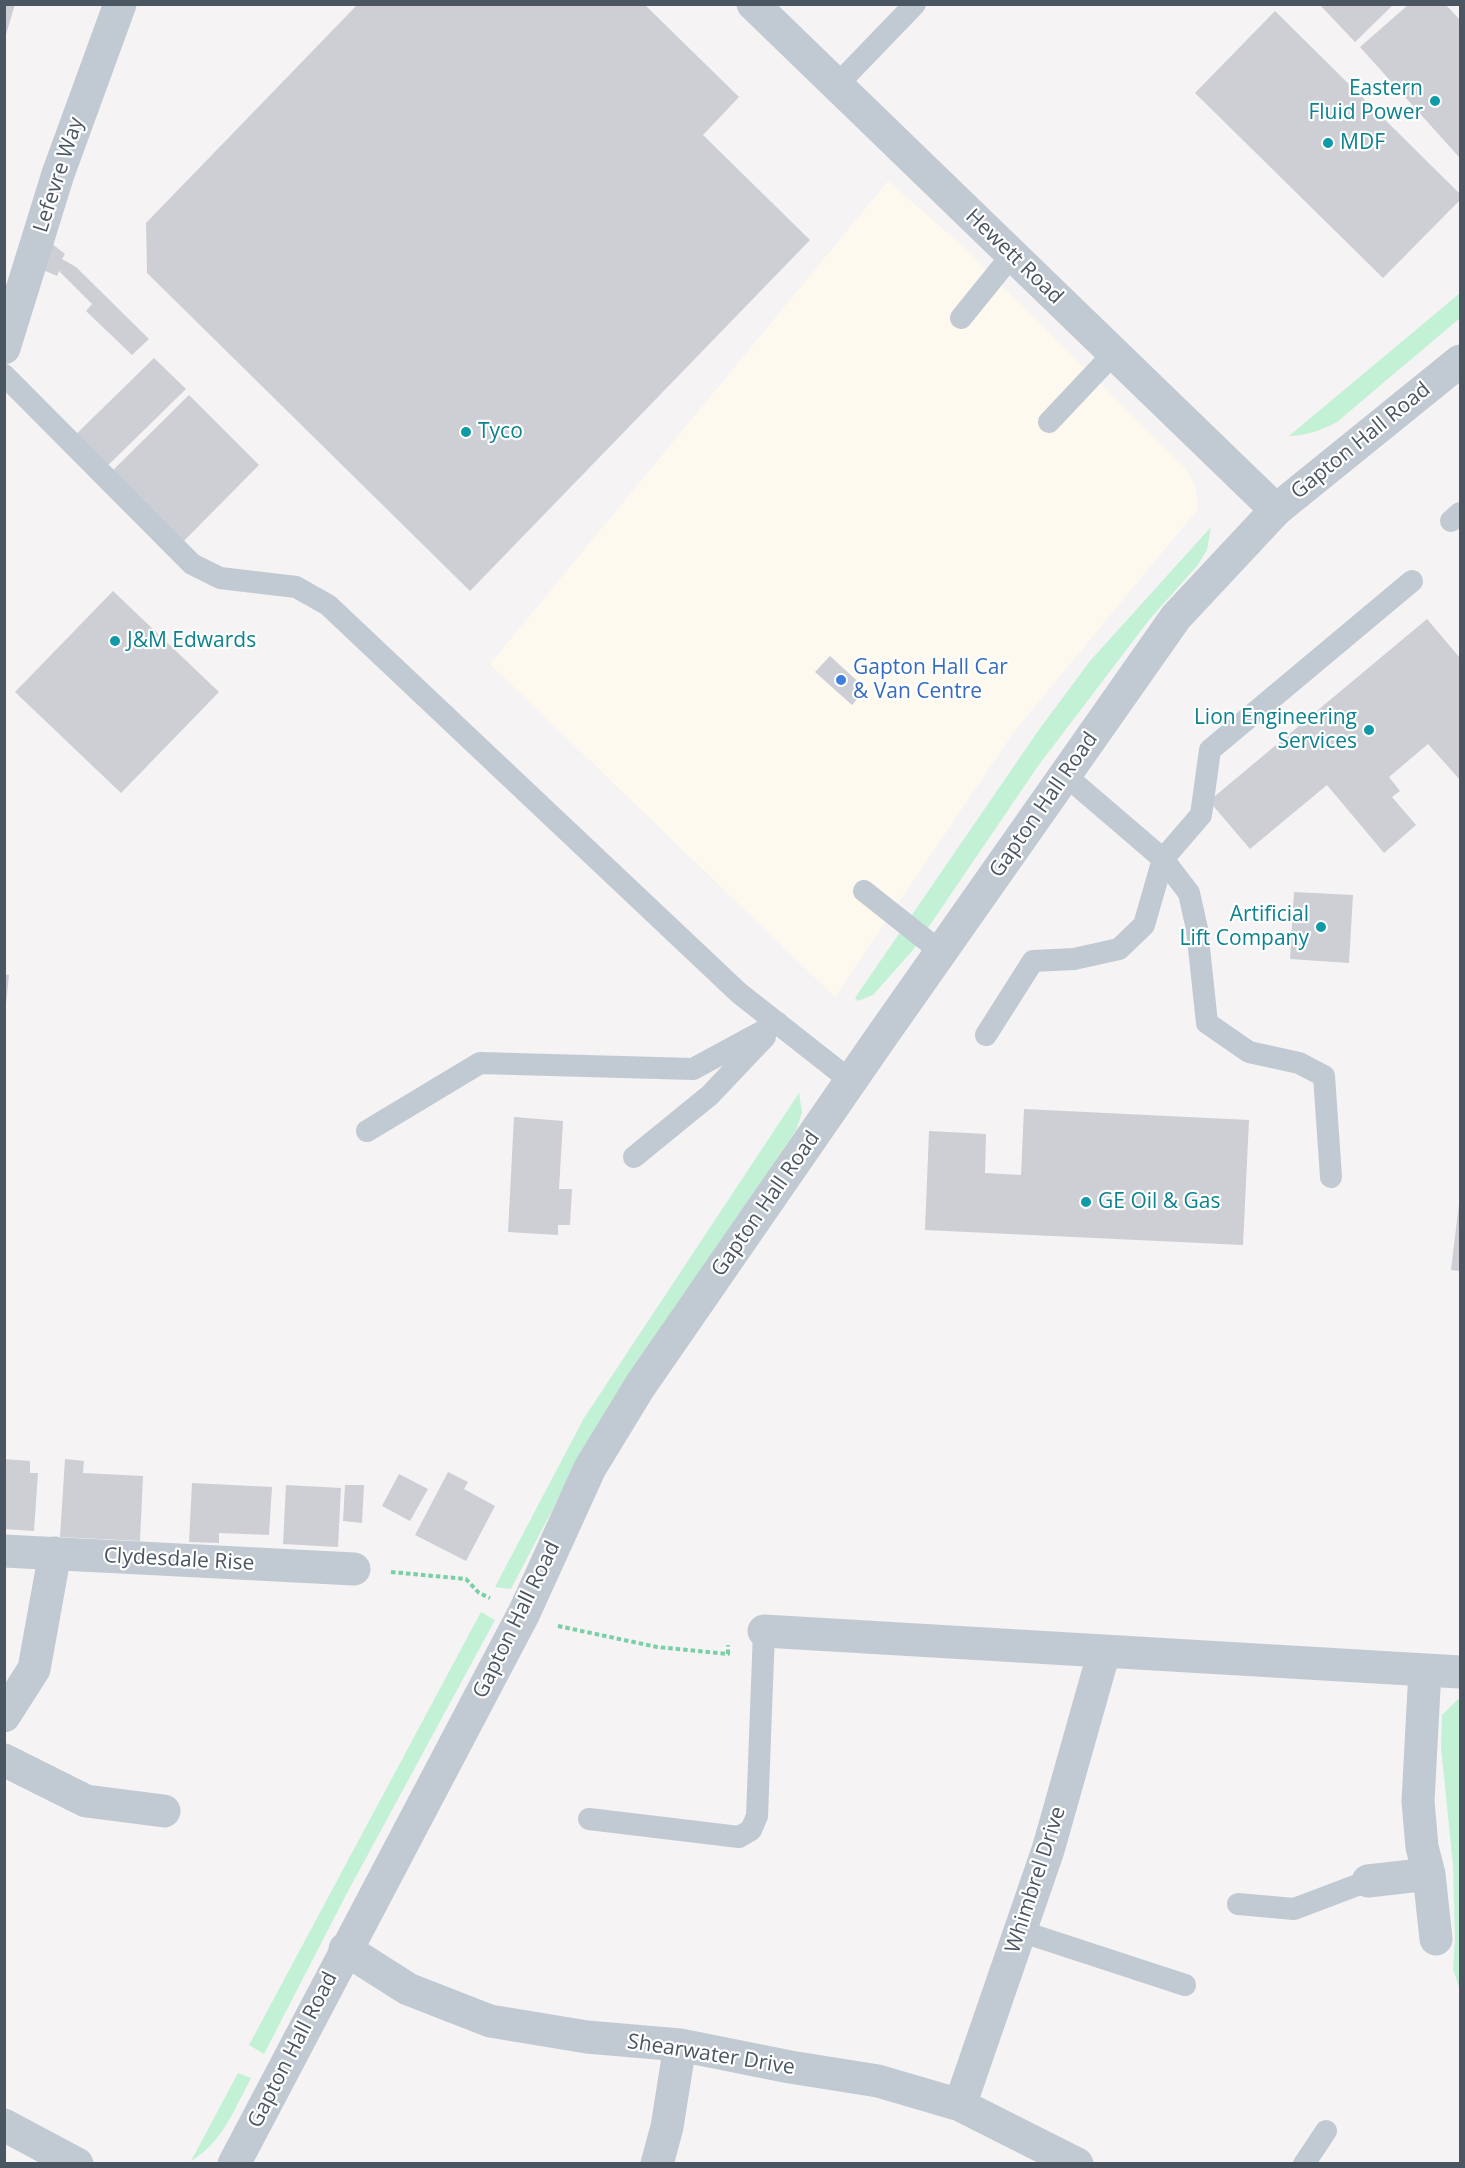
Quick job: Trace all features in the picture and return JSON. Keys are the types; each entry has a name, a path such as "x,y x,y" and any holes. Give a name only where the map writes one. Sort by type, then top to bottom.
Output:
{"street":[{"name":"Lefevre Way","path":"4,348 58,174 120,4"},
{"name":"Hewett Road","path":"753,4 1276,510"},
{"name":"Gapton Hall Road","path":"234,2163 524,1613 590,1468 640,1386 1176,617 1276,510 1461,361"},
{"name":"Clydesdale Rise","path":"4,1551 354,1569"},
{"path":"4,1716 34,1669 55,1553"},
{"path":"764,1631 1461,1672"},
{"name":"Whimbrel Drive","path":"960,2105 1048,1850 1104,1652"},
{"path":"1425,1670 1418,1801 1422,1847 1429,1874 1436,1939"},
{"path":"4,1760 86,1801 164,1811"},
{"path":"1368,1881 1429,1874"},
{"name":"Shearwater Drive","path":"345,1949 408,1989 490,2021 587,2037 680,2045 790,2067 878,2081 960,2105 1077,2163"},
{"path":"657,2163 667,2127 680,2045"},
{"path":"4,2125 77,2163"}],"lane":[{"path":"836,86 915,4"},
{"path":"961,318 1012,255"},
{"path":"1049,422 1114,353"},
{"path":"4,375 192,564 220,578 296,586 328,605 739,993 851,1081"},
{"path":"986,1035 1033,961 1074,958 1119,949 1144,925 1163,859 1201,815 1210,750 1412,581"},
{"path":"1065,775 1163,859 1189,893 1197,928 1207,1023 1249,1052 1299,1063 1324,1076 1331,1177"},
{"path":"864,891 941,952"},
{"path":"367,1131 480,1063 693,1069 778,1023"},
{"path":"634,1156 710,1095 778,1023"},
{"path":"589,1819 739,1837 751,1830 757,1816 764,1631"},
{"path":"1238,1904 1294,1909 1368,1881"},
{"path":"1020,1931 1185,1985"},
{"path":"1304,2163 1326,2131"}],"shaded area":[{"path":"888,181 959,243 1186,469 1195,486 1198,509 1013,733 835,997 490,664"}],"green space":[{"path":"1460,293 1460,318 1337,422 1314,432 1289,436"},
{"path":"1211,527 1207,550 1197,566 1149,620 1038,766 913,950 873,995 858,1001 855,998 1038,731 1090,661"},
{"path":"799,1093 802,1113 796,1130 706,1265 559,1497 511,1589 495,1587 584,1418"},
{"path":"481,1612 495,1620 347,1893 264,2054 249,2045"},
{"path":"1460,1699 1460,1990 1453,1969 1455,1939 1453,1865 1441,1747 1442,1715"},
{"path":"238,2073 251,2078 233,2113 211,2145 191,2161"}],"building":[{"path":"4,4 15,4 5,38 4,38"},
{"name":"Tyco","path":"358,4 644,4 739,97 703,135 810,240 470,591 147,273 146,223"},
{"path":"1319,4 1394,4 1355,42"},
{"name":"Eastern Fluid Power","path":"1408,5 1446,5 1460,20 1459,157 1360,47"},
{"name":"MDF","path":"1275,11 1460,194 1460,200 1383,278 1195,93"},
{"path":"50,242 65,254 62,259 76,267 149,339 132,355 86,311 92,304 59,271 57,276 39,268"},
{"path":"154,358 186,389 94,479 63,447"},
{"path":"189,395 259,465 170,555 99,484"},
{"name":"J&M Edwards","path":"113,591 219,692 121,793 15,692"},
{"name":"Lion Engineering Services","path":"1427,619 1460,658 1460,780 1428,744 1389,777 1400,791 1392,797 1416,825 1384,853 1327,785 1250,849 1209,801"},
{"name":"Gapton Hall Car & Van Centre","path":"830,656 866,689 852,705 815,672"},
{"name":"Artificial Lift Company","path":"1294,892 1353,895 1349,963 1290,959"},
{"path":"4,974 9,975 6,1004 4,1004"},
{"name":"GE Oil & Gas","path":"1024,1109 1249,1120 1243,1245 925,1230 929,1131 986,1134 985,1173 1021,1175"},
{"path":"514,1117 563,1121 559,1189 572,1189 570,1225 558,1225 558,1235 508,1232"},
{"path":"1460,1204 1460,1271 1451,1270"},
{"path":"4,1459 30,1461 30,1473 38,1473 34,1531 4,1529"},
{"path":"65,1459 84,1461 83,1473 143,1476 140,1541 60,1537"},
{"path":"448,1472 468,1482 464,1489 495,1506 466,1561 415,1535"},
{"path":"399,1474 428,1489 410,1521 382,1506"},
{"path":"192,1483 272,1487 269,1535 219,1533 219,1543 189,1542"},
{"path":"286,1485 341,1488 338,1547 283,1544"},
{"path":"345,1485 364,1485 362,1523 343,1521"}],"place":[{"name":"Eastern Fluid Power","path":"1435,101"},
{"name":"MDF","path":"1328,143"},
{"name":"Tyco","path":"466,432"},
{"name":"J&M Edwards","path":"115,641"},
{"name":"Gapton Hall Car & Van Centre","path":"841,680"},
{"name":"Lion Engineering Services","path":"1369,730"},
{"name":"Artificial Lift Company","path":"1321,927"},
{"name":"GE Oil & Gas","path":"1086,1202"}]}
